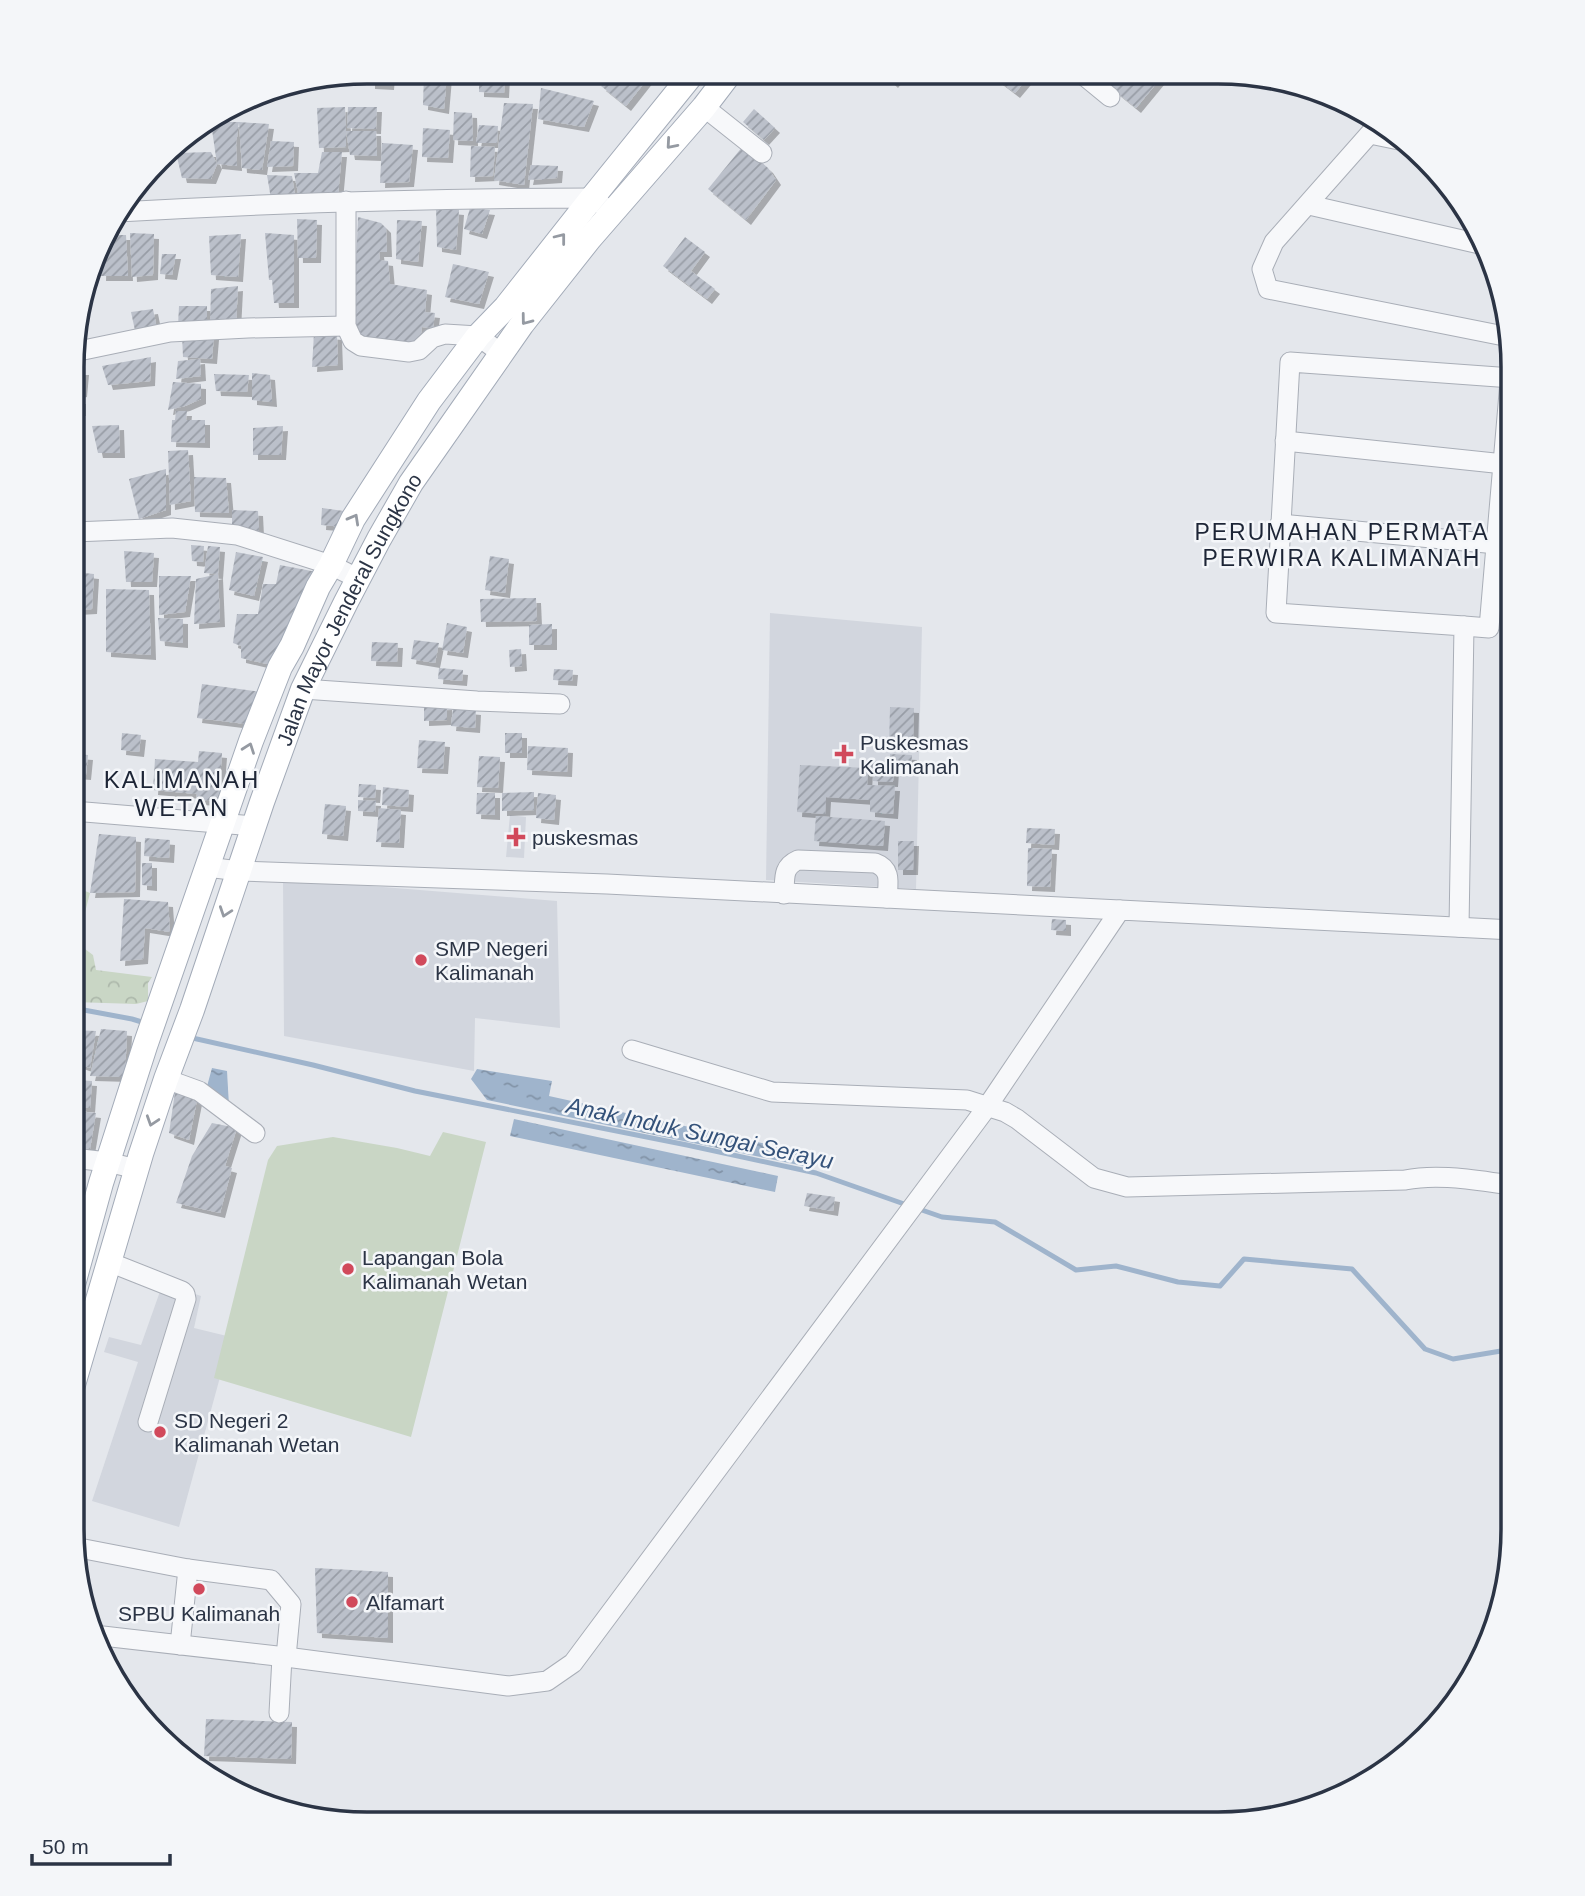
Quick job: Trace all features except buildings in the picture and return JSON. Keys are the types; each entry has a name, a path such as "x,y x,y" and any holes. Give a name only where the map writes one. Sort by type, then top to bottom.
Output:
{"main road":[{"name":"Jalan Mayor Jenderal Sungkono","path":"84,1245 107,1162 145,1046 251,741 280,667 353,519 429,401 684,84"},
{"name":"Jalan Mayor Jenderal Sungkono","path":"84,1338 170,1068 303,689 357,578 411,483 531,313 612,212 722,84"}],"street":[{"path":"1094,84 1110,97"},
{"path":"704,107 762,153"},
{"path":"1373,131 1275,243 1262,269 1268,289 1499,335"},
{"path":"131,211 346,201 592,198 612,212"},
{"path":"346,201 345,326 353,341 361,345 410,352 419,351 432,338 445,334 478,337 502,354"},
{"path":"1309,205 1472,242"},
{"path":"85,350 170,332 345,326"},
{"path":"1501,377 1290,362 1276,613 1489,628 1501,498"},
{"path":"1285,441 1501,464"},
{"path":"1280,524 1497,544"},
{"path":"84,532 172,528 237,534 331,565 357,578"},
{"path":"1459,927 1464,626"},
{"path":"303,689 560,704"},
{"path":"84,812 254,826"},
{"path":"784,894 787,868 798,860 875,863 883,866 888,874 887,898"},
{"path":"207,867 239,871 607,884 1501,929"},
{"path":"106,1636 508,1686 547,1681 573,1663 987,1107 1121,910"},
{"path":"632,1050 772,1092 967,1100 1005,1112 1017,1119 1094,1178 1127,1187 1417,1178 1455,1178 1501,1184"},
{"path":"170,1068 255,1133"},
{"path":"84,1159 137,1169"},
{"path":"109,1262 185,1294 186,1299 148,1422"},
{"path":"85,1552 271,1580 292,1604 279,1713"},
{"path":"180,1645 188,1569"}],"shaded area":[{"name":"Puskesmas Kalimanah","path":"770,613 922,627 916,889 766,880"},
{"name":"puskesmas","path":"510,815 526,817 524,858 506,857"},
{"name":"SMP Negeri Kalimanah","path":"283,879 557,901 560,1028 475,1018 474,1071 284,1036"},
{"name":"SD Negeri 2 Kalimanah Wetan","path":"163,1283 201,1296 194,1328 231,1337 179,1527 92,1501 138,1362 104,1352 109,1337 141,1345"}],"green space":[{"path":"84,891 90,893 84,916"},
{"path":"84,948 93,955 96,970 152,977 148,983 148,1001 136,1004 84,1002"},
{"name":"Lapangan Bola Kalimanah Wetan","path":"443,1132 486,1142 411,1437 214,1378 268,1160 277,1146 333,1137 430,1156"}],"water":[{"path":"212,1068 227,1071 229,1106 206,1090"},
{"path":"477,1069 552,1081 549,1096 816,1155 813,1168 487,1100 471,1079"},
{"path":"514,1119 778,1176 775,1192 510,1136"}],"waterway":[{"name":"Anak Induk Sungai Serayu","path":"84,1010 145,1023"},
{"name":"Anak Induk Sungai Serayu","path":"188,1037 415,1091 816,1173 907,1205"},
{"name":"Anak Induk Sungai Serayu","path":"916,1208 942,1217 995,1222 1076,1270 1116,1266 1178,1282 1220,1286 1244,1259 1352,1269 1425,1349 1453,1359 1501,1351"}],"place":[{"name":"Puskesmas Kalimanah","path":"844,754"},
{"name":"puskesmas","path":"516,837"},
{"name":"SMP Negeri Kalimanah","path":"421,960"},
{"name":"Lapangan Bola Kalimanah Wetan","path":"348,1269"},
{"name":"SD Negeri 2 Kalimanah Wetan","path":"160,1432"},
{"name":"SPBU Kalimanah","path":"199,1589"},
{"name":"Alfamart","path":"352,1602"}],"district":[{"name":"PERUMAHAN PERMATA PERWIRA KALIMANAH","path":"1342,545"},
{"name":"KALIMANAH WETAN","path":"182,793"}]}
